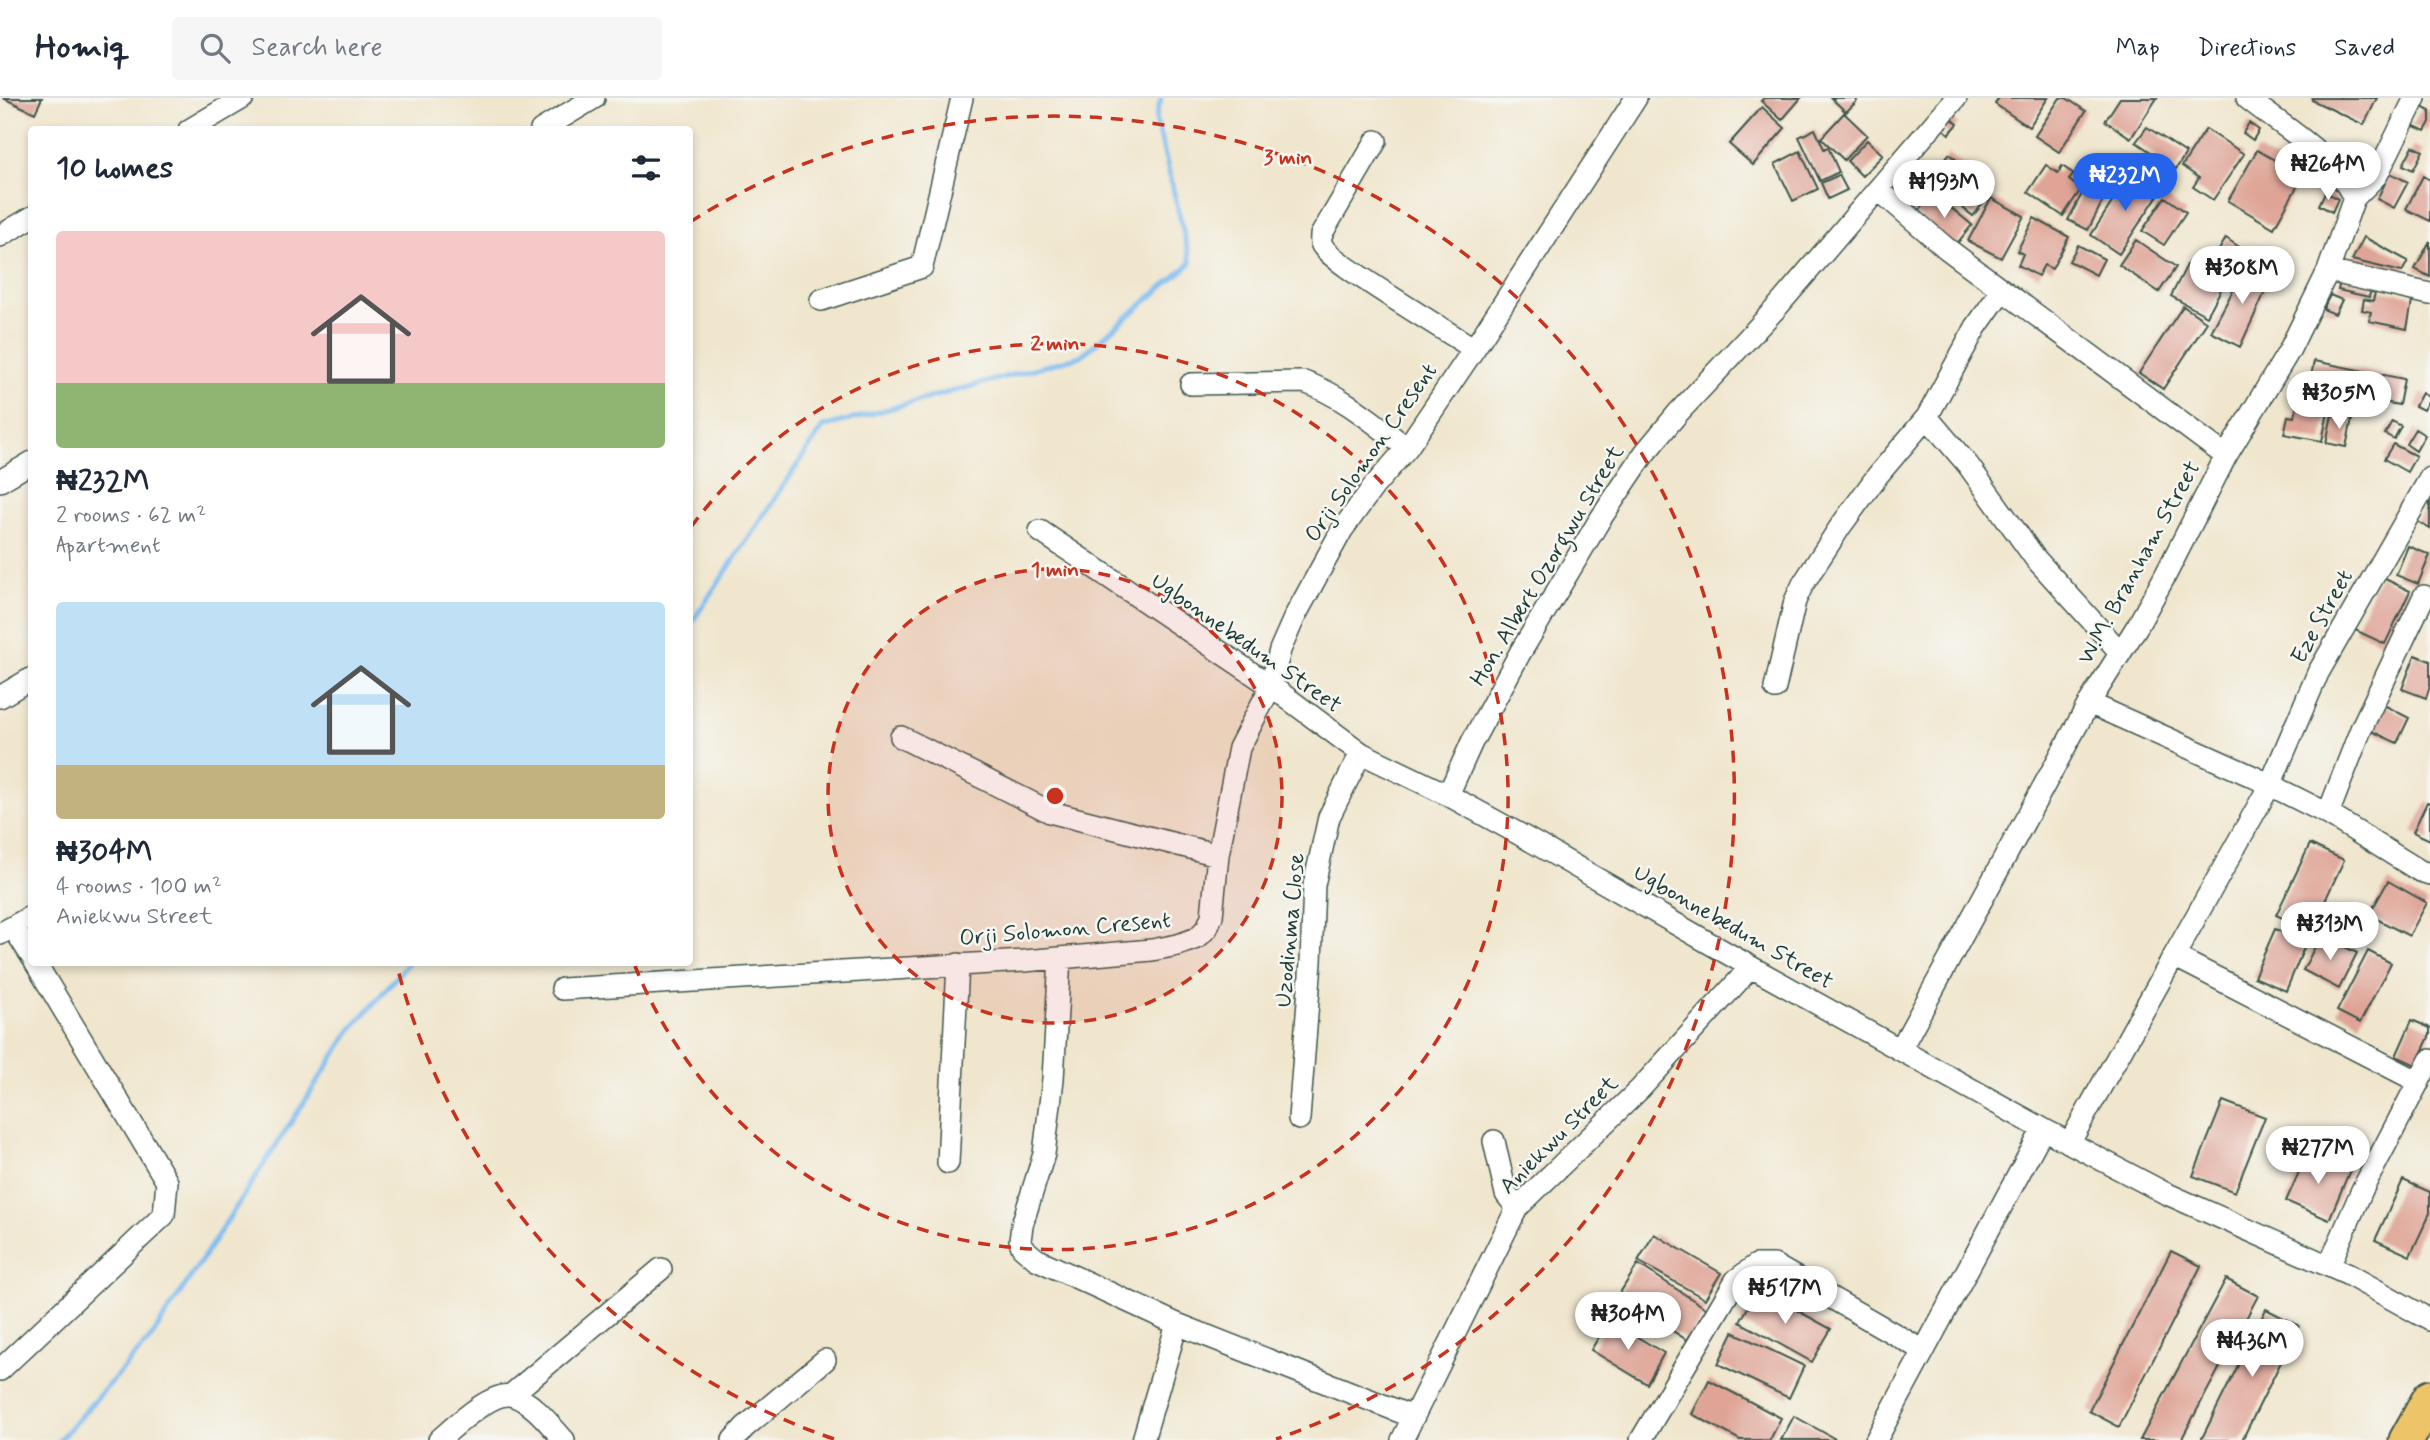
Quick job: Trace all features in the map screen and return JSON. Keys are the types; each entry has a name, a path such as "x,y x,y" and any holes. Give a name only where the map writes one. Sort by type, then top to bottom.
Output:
{"highway":[{"path":"2406,1440 2430,1397"}],"street":[{"path":"196,126 243,98"},
{"path":"548,126 594,98"},
{"path":"821,300 922,267 962,98"},
{"name":"Orji Solomon Cresent","path":"562,989 1060,958 1152,950 1178,946 1197,938 1207,928 1212,916 1218,855 1239,748 1271,685 1280,650 1295,616 1342,530 1374,486 1407,448 1636,98"},
{"name":"Hon. Albert Ozorgwu Street","path":"1448,796 1472,742 1520,653 1598,521 1644,454 1678,413 1779,305 1956,98"},
{"path":"2247,98 2316,151 2346,181 2354,198"},
{"name":"W.M. Branham Street","path":"1900,1049 2089,703 2165,576 2226,456 2289,351 2328,271 2354,198 2377,175 2414,98"},
{"path":"1376,141 1321,235 1322,245 1329,254 1474,349"},
{"path":"1879,190 1946,248 2226,456"},
{"path":"0,236 28,219"},
{"path":"2328,271 2430,294"},
{"path":"1775,688 1795,601 1803,584 1878,475 1927,417 1976,327 2002,290"},
{"path":"1191,384 1304,382 1321,388 1407,448"},
{"path":"1927,417 1968,465 2035,558 2120,652"},
{"path":"0,481 28,464"},
{"name":"Eze Street","path":"2070,1142 2270,785 2318,673 2430,478"},
{"name":"Ugbonnebedum Street","path":"1040,531 1271,685 1360,753 1448,796 1632,897 1751,967 2043,1129 2163,1192 2329,1266 2430,1320"},
{"path":"2328,814 2361,729 2424,596"},
{"path":"0,697 28,680"},
{"path":"2089,703 2328,814 2398,859 2430,874"},
{"path":"901,737 1050,812 1218,855"},
{"name":"Uzodinma Close","path":"1299,1119 1314,885 1329,817 1360,753"},
{"path":"15,926 28,950"},
{"path":"2174,956 2419,1082"},
{"path":"1060,958 1053,1080 1044,1154 1022,1225 1022,1247 1035,1259 1177,1324 1413,1417"},
{"path":"948,1163 958,964"},
{"path":"0,1370 164,1215 167,1182 37,966"},
{"name":"Aniekwu Street","path":"1402,1440 1517,1208 1640,1089 1751,967"},
{"path":"2329,1266 2362,1190 2430,1060"},
{"path":"1876,1440 2043,1129"},
{"path":"1494,1141 1506,1194 1517,1208"},
{"path":"1641,1440 1736,1280 1756,1265 1774,1265 1924,1351"},
{"path":"511,1395 661,1269"},
{"path":"1143,1440 1177,1324"},
{"path":"733,1440 825,1360"},
{"path":"439,1440 475,1408 504,1395 522,1400 564,1440"}],"building":[{"path":"3,98 42,98 35,113"},
{"path":"1764,98 1801,98 1782,120 1761,101"},
{"path":"1831,98 1853,98 1857,101 1846,112"},
{"path":"1999,98 2048,98 2029,127 1995,104"},
{"path":"2060,98 2066,98 2086,111 2059,152 2035,136"},
{"path":"2120,98 2157,98 2131,138 2105,121"},
{"path":"2312,98 2377,98 2364,125"},
{"path":"1762,107 1785,128 1753,165 1729,144"},
{"path":"2422,107 2430,111 2430,122 2425,131 2412,125"},
{"path":"1844,113 1867,135 1844,160 1821,138"},
{"path":"1950,117 1958,124 1949,134 1941,127"},
{"path":"2249,123 2259,130 2253,140 2243,133"},
{"path":"2147,127 2186,153 2176,169 2136,142"},
{"path":"1815,129 1824,149 1828,147 1839,172 1820,181 1799,137"},
{"path":"2206,129 2244,154 2213,200 2193,187 2199,178 2182,166"},
{"path":"1867,140 1883,155 1862,176 1847,161"},
{"path":"2413,146 2423,151 2413,170 2403,165"},
{"path":"2257,150 2303,176 2274,228 2228,201"},
{"path":"1800,151 1818,189 1793,201 1775,164"},
{"path":"1949,154 1994,189 1973,216 1928,181"},
{"path":"2103,159 2118,166 2112,177 2098,169"},
{"path":"2046,165 2058,173 2062,166 2074,174 2069,180 2081,189 2063,216 2028,192"},
{"path":"2093,173 2112,183 2088,230 2068,220"},
{"path":"2131,173 2160,192 2119,254 2091,235"},
{"path":"2390,173 2408,182 2394,208 2377,199"},
{"path":"1839,175 1847,190 1828,199 1821,183"},
{"path":"2423,176 2430,180 2430,221 2406,209"},
{"path":"2325,192 2338,199 2332,212 2319,205"},
{"path":"1933,193 1972,225 1955,246 1916,214"},
{"path":"2165,197 2186,212 2164,245 2142,231"},
{"path":"1991,198 2024,216 2001,258 1968,241"},
{"path":"2034,218 2069,237 2052,269 2044,265 2038,276 2018,265 2023,254 2017,251"},
{"path":"2364,237 2408,261 2402,272 2352,260"},
{"path":"2226,238 2245,251 2236,264 2219,250"},
{"path":"2136,240 2176,267 2159,292 2119,265"},
{"path":"2430,241 2430,277 2415,269"},
{"path":"2078,245 2104,259 2096,275 2069,261"},
{"path":"2188,263 2225,282 2207,316 2171,296"},
{"path":"2247,264 2272,277 2240,347 2211,332"},
{"path":"2341,278 2372,286 2369,297 2338,290"},
{"path":"2376,289 2413,296 2407,329 2369,321 2371,312 2362,310 2364,299 2373,301"},
{"path":"2330,295 2342,300 2335,314 2323,309"},
{"path":"2183,306 2207,322 2163,389 2139,373"},
{"path":"2314,361 2404,379 2399,405 2372,400 2371,404 2330,396 2331,391 2309,387"},
{"path":"2422,393 2430,398 2423,410 2415,406"},
{"path":"2297,405 2328,412 2322,441 2284,434 2288,416 2294,417"},
{"path":"2332,415 2352,419 2346,447 2326,443"},
{"path":"2392,421 2401,426 2394,439 2385,434"},
{"path":"2415,429 2425,435 2416,451 2406,444"},
{"path":"2393,444 2416,456 2407,472 2384,459"},
{"path":"2430,498 2430,529 2417,521"},
{"path":"2408,546 2430,555 2418,584 2396,575"},
{"path":"2379,576 2410,591 2385,644 2355,630"},
{"path":"2415,655 2430,661 2430,686 2426,698 2402,689"},
{"path":"2382,704 2409,718 2397,743 2369,730"},
{"path":"2427,802 2430,803 2430,840 2413,832"},
{"path":"2310,844 2344,860 2311,931 2276,915"},
{"path":"2388,881 2427,903 2409,936 2369,915"},
{"path":"2275,929 2306,943 2286,991 2254,977"},
{"path":"2321,935 2357,953 2339,989 2303,970"},
{"path":"2368,951 2391,963 2360,1023 2337,1011"},
{"path":"2412,1020 2430,1028 2430,1035 2416,1065 2396,1056"},
{"path":"2223,1101 2265,1117 2235,1192 2193,1176"},
{"path":"2308,1152 2350,1170 2329,1220 2286,1201"},
{"path":"2403,1180 2430,1192 2430,1213 2410,1256 2375,1240"},
{"path":"1654,1234 1721,1273 1705,1299 1638,1261"},
{"path":"2171,1251 2201,1266 2119,1427 2089,1411"},
{"path":"1638,1264 1707,1309 1687,1340 1618,1296"},
{"path":"2226,1279 2258,1296 2181,1440 2140,1440"},
{"path":"1758,1289 1831,1329 1812,1362 1740,1322"},
{"path":"2266,1309 2299,1326 2242,1440 2201,1440"},
{"path":"1609,1320 1664,1353 1647,1384 1591,1350"},
{"path":"1733,1332 1804,1366 1789,1398 1718,1364"},
{"path":"1709,1380 1781,1418 1770,1440 1740,1440 1692,1414"},
{"path":"1794,1416 1837,1440 1781,1440"}],"waterway":[{"path":"693,621 823,427 1081,356 1191,263 1156,119 1161,98"},
{"path":"59,1440 151,1338 351,1030 406,966"}]}
